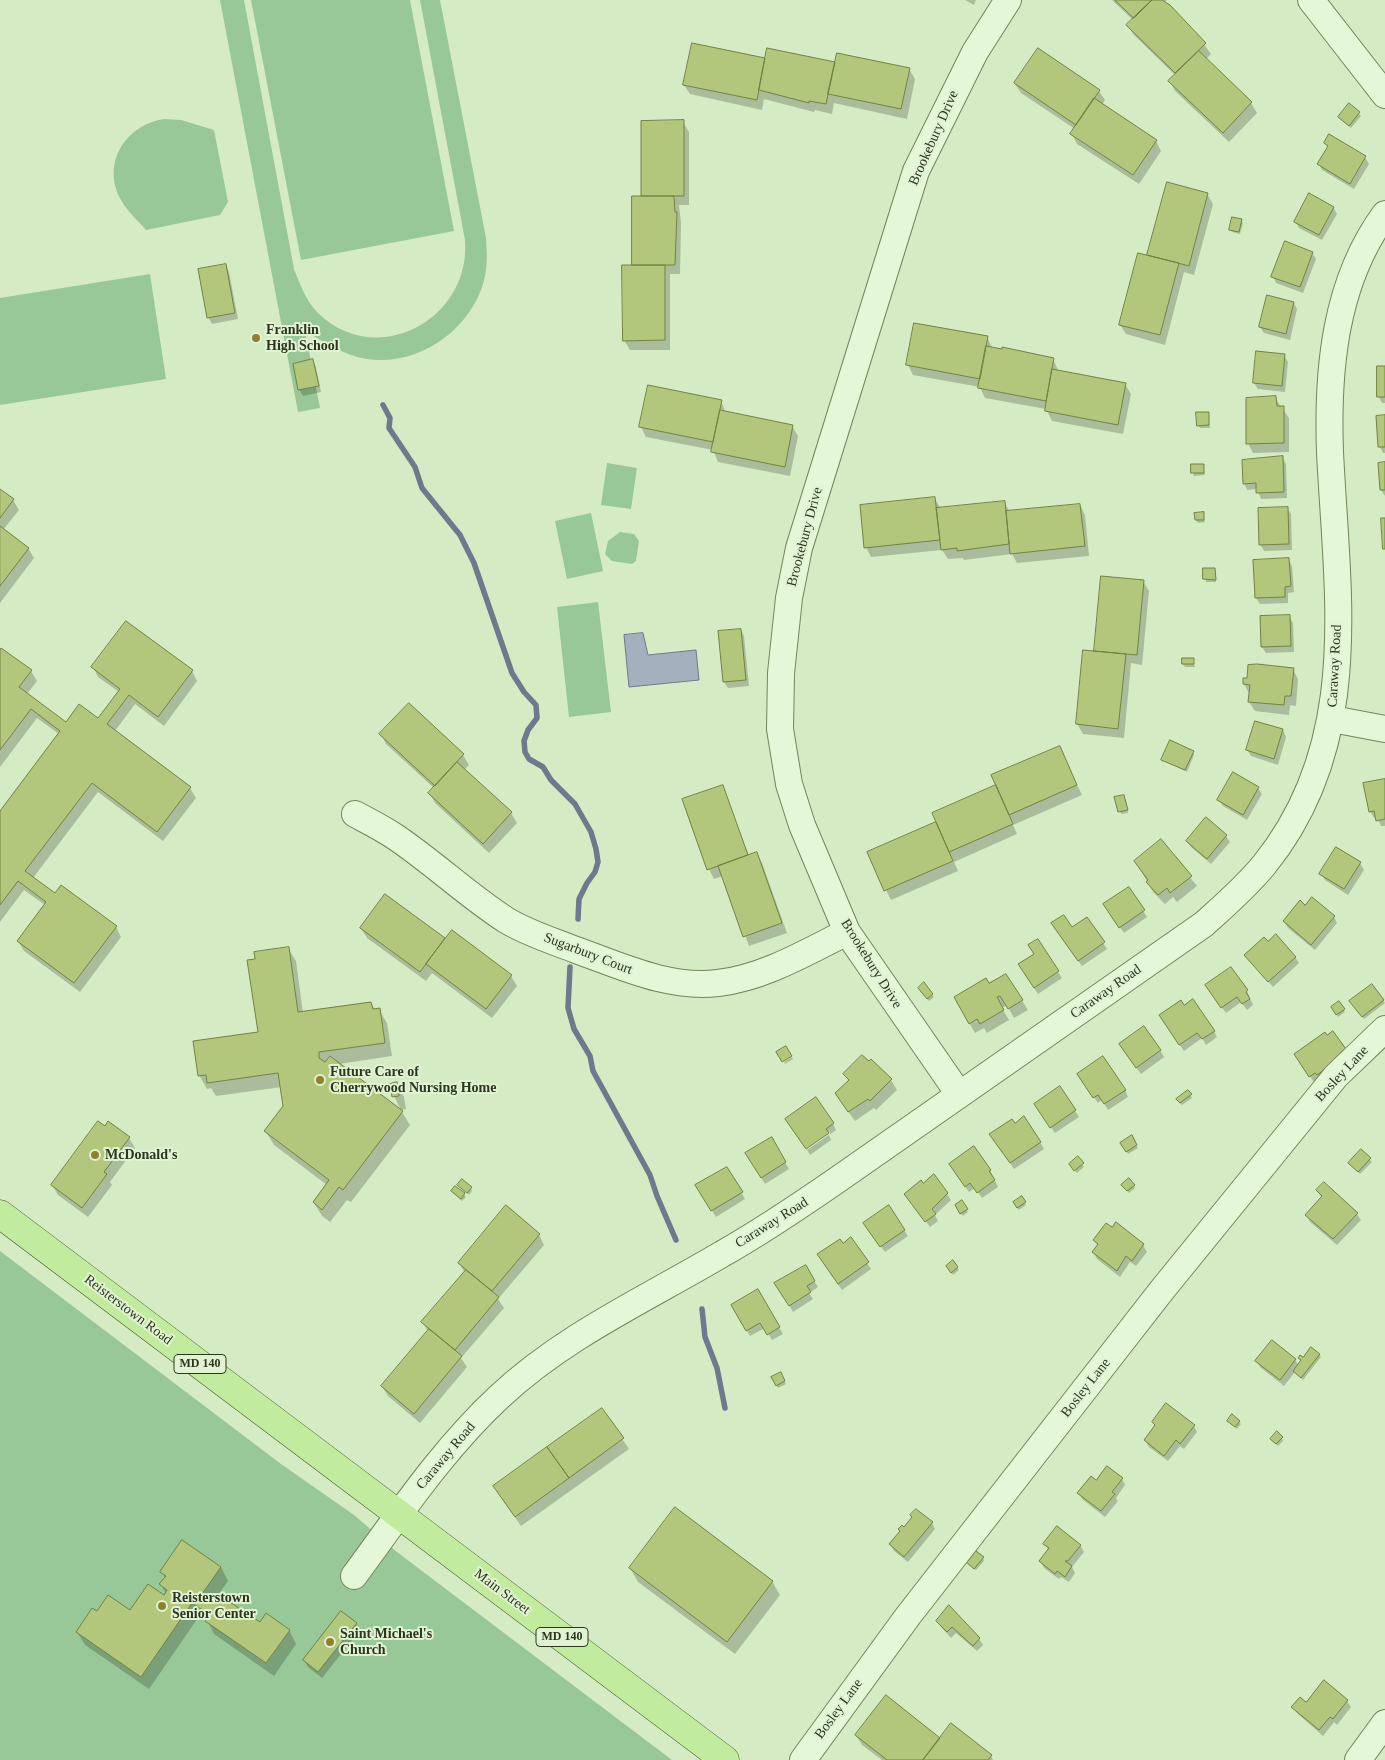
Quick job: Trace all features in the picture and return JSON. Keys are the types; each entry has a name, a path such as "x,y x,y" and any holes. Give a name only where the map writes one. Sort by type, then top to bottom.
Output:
{"main road":[{"name":"Reisterstown Road","path":"0,1214 400,1514"},
{"name":"Main Street","path":"400,1514 725,1760"}],"street":[{"name":"Brookebury Drive","path":"959,1094 847,932 802,825 784,763 780,729 781,673 789,598 799,548 916,171 975,52 1008,0"},
{"path":"1310,0 1385,95"},
{"name":"Caraway Road","path":"354,1576 452,1446 478,1417 500,1396 562,1346 782,1218 1204,924 1237,894 1264,865 1298,813 1314,778 1332,719 1337,676 1338,611 1329,417 1330,372 1336,331 1346,294 1362,251 1385,214"},
{"path":"1332,719 1385,729"},
{"name":"Sugarbury Court","path":"355,814 394,836 508,921 545,938 642,974 667,981 691,984 717,984 739,980 794,958 847,932"},
{"name":"Bosley Lane","path":"802,1760 908,1616 1162,1290 1336,1076 1385,1029"},
{"path":"1358,1760 1385,1723"}],"green space":[{"path":"220,0 244,0 294,269 301,286 318,313 341,330 366,337 392,336 416,328 436,313 453,293 463,268 465,240 420,0 440,0 486,238 485,278 476,301 466,317 453,330 438,342 422,351 404,357 386,360 367,359 350,355 305,331 320,408 298,412"},
{"path":"251,0 410,0 454,231 301,260"},
{"path":"164,119 181,120 214,130 228,202 220,215 146,230 129,212 121,200 114,173 116,160 120,148 138,129"},
{"path":"150,274 166,379 0,405 0,298"},
{"path":"607,463 637,468 631,509 601,505"},
{"path":"591,513 603,571 567,579 555,521"},
{"path":"620,532 634,534 639,541 636,561 632,564 612,561 605,554 608,541"},
{"path":"598,602 611,712 569,717 557,607"},
{"path":"0,1251 281,1464 354,1515 397,1552 672,1760 0,1760"}],"water":[{"path":"643,633 648,655 696,650 699,680 629,687 624,635"}],"building":[{"path":"1115,0 1152,0 1134,18"},
{"path":"1152,0 1162,0 1170,5 1206,43 1175,73 1126,25"},
{"path":"692,43 765,58 757,100 683,85"},
{"path":"767,48 835,62 826,104 809,101 809,103 759,90"},
{"path":"1038,48 1100,90 1076,125 1014,83"},
{"path":"1199,51 1252,102 1223,133 1168,81"},
{"path":"837,53 910,68 901,109 828,94"},
{"path":"1094,98 1157,140 1133,175 1070,134"},
{"path":"1349,103 1360,112 1349,126 1338,117"},
{"path":"684,120 684,196 641,196 641,121"},
{"path":"1329,134 1366,156 1350,184 1317,164 1328,146 1324,143"},
{"path":"1167,182 1208,193 1189,266 1147,255"},
{"path":"1309,193 1334,207 1319,235 1294,222"},
{"path":"632,196 674,196 675,212 677,212 675,265 632,265"},
{"path":"1232,217 1242,219 1239,232 1229,230"},
{"path":"1285,241 1313,252 1300,287 1271,277"},
{"path":"1138,253 1179,263 1160,335 1119,325"},
{"path":"226,264 235,313 207,318 198,269"},
{"path":"622,265 665,265 665,340 623,341"},
{"path":"1267,295 1294,302 1286,334 1259,327"},
{"path":"914,323 988,336 980,379 906,365"},
{"path":"986,346 1002,349 1002,347 1054,358 1046,401 978,388"},
{"path":"1256,351 1285,354 1282,386 1253,383"},
{"path":"313,359 319,386 298,390 293,364"},
{"path":"1377,366 1385,366 1385,397 1377,397"},
{"path":"1052,369 1126,383 1118,425 1045,411"},
{"path":"648,385 722,400 713,442 639,427"},
{"path":"1276,396 1277,406 1284,406 1284,443 1246,444 1246,398"},
{"path":"720,410 793,425 785,467 711,452"},
{"path":"1196,412 1209,412 1209,425 1197,426"},
{"path":"1385,415 1385,447 1378,447 1376,416"},
{"path":"1283,456 1284,492 1256,493 1256,483 1243,484 1242,460"},
{"path":"1385,462 1385,490 1380,490 1378,463"},
{"path":"1191,464 1204,464 1204,473 1191,473"},
{"path":"0,489 14,499 0,518"},
{"path":"935,497 940,540 864,548 860,505"},
{"path":"1005,501 1009,544 957,551 957,548 941,550 936,508"},
{"path":"1080,504 1085,546 1010,554 1006,511"},
{"path":"1288,507 1289,544 1259,545 1258,508"},
{"path":"1204,512 1204,520 1195,520 1194,513"},
{"path":"1381,518 1385,518 1385,549 1383,549"},
{"path":"0,526 29,548 0,586"},
{"path":"1289,558 1291,586 1285,587 1285,597 1255,598 1253,560"},
{"path":"1203,568 1215,568 1216,580 1203,579"},
{"path":"1101,576 1144,580 1137,655 1094,651"},
{"path":"1290,615 1291,646 1261,647 1260,616"},
{"path":"126,621 193,670 158,717 129,695 107,724 191,787 157,832 92,783 25,871 55,893 61,885 117,926 74,983 17,941 46,902 18,881 0,905 0,811 60,731 31,709 0,750 0,650 1,648 32,670 19,687 66,722 79,704 98,718 120,689 91,667"},
{"path":"741,629 746,680 723,682 718,631"},
{"path":"1083,650 1126,654 1118,729 1076,724"},
{"path":"1182,658 1194,658 1194,664 1182,664"},
{"path":"1257,664 1294,668 1291,696 1285,696 1284,705 1248,702 1250,685 1243,684 1243,678 1247,678 1248,665"},
{"path":"409,703 464,754 435,786 379,734"},
{"path":"1255,721 1283,729 1274,759 1246,750"},
{"path":"1170,740 1194,751 1185,770 1161,760"},
{"path":"1060,746 1077,785 1009,815 991,775"},
{"path":"457,762 512,812 483,844 428,793"},
{"path":"1233,772 1259,787 1243,815 1217,800"},
{"path":"1385,779 1385,819 1376,821 1374,811 1369,812 1363,783"},
{"path":"723,785 748,855 707,870 682,799"},
{"path":"996,785 1013,824 949,852 932,813"},
{"path":"1124,795 1128,810 1118,812 1114,797"},
{"path":"1206,817 1227,835 1207,859 1186,841"},
{"path":"936,822 953,861 884,891 867,852"},
{"path":"1161,839 1192,876 1170,893 1167,888 1158,895 1146,882 1148,880 1134,861"},
{"path":"1336,847 1361,862 1344,889 1319,874"},
{"path":"757,852 782,923 743,937 718,866"},
{"path":"1129,887 1145,910 1119,928 1103,904"},
{"path":"385,894 445,938 420,972 360,928"},
{"path":"1312,897 1335,916 1311,945 1283,921 1300,900 1305,905"},
{"path":"1064,915 1072,927 1087,917 1105,942 1078,961 1051,923"},
{"path":"452,930 512,975 486,1009 426,964"},
{"path":"1276,934 1296,957 1268,982 1244,955 1264,937 1268,941"},
{"path":"1038,939 1059,971 1034,988 1018,964 1034,954 1028,945"},
{"name":"Future Care of Cherrywood Nursing Home","path":"289,947 298,1012 371,1002 373,1009 380,1008 385,1043 319,1052 319,1058 325,1062 330,1056 403,1111 343,1190 339,1187 322,1210 313,1202 329,1180 264,1131 283,1106 278,1073 207,1083 206,1075 198,1076 193,1041 258,1032 247,960 255,959 254,952"},
{"path":"1231,967 1248,990 1246,992 1250,999 1242,1004 1237,997 1221,1008 1205,985"},
{"path":"1006,974 1023,1000 1008,1009 1000,996 997,997 1004,1010 980,1024 977,1019 969,1024 954,997 986,978 989,983"},
{"path":"924,982 933,994 927,999 918,988"},
{"path":"1372,984 1384,1000 1362,1017 1349,1001"},
{"path":"1193,999 1215,1031 1202,1039 1197,1033 1179,1045 1159,1015 1181,1000 1184,1005"},
{"path":"1339,1001 1345,1009 1336,1015 1331,1007"},
{"path":"1144,1026 1161,1050 1136,1068 1119,1044"},
{"path":"1333,1031 1346,1049 1340,1053 1342,1057 1317,1075 1315,1073 1309,1077 1294,1054 1325,1032 1327,1035"},
{"path":"786,1046 792,1056 782,1062 776,1052"},
{"path":"862,1055 869,1061 871,1059 892,1079 870,1101 868,1099 848,1112 835,1093 849,1080 843,1074"},
{"path":"1103,1056 1126,1090 1104,1104 1098,1095 1093,1098 1077,1074"},
{"path":"397,1082 399,1096 392,1097 390,1084"},
{"path":"1060,1086 1076,1110 1050,1128 1034,1104"},
{"path":"1188,1090 1192,1094 1180,1103 1176,1099"},
{"path":"816,1097 834,1123 826,1129 829,1133 806,1149 785,1119"},
{"path":"1024,1116 1041,1142 1010,1163 989,1134 1012,1119 1015,1123"},
{"name":"McDonald's","path":"98,1121 105,1126 108,1121 130,1137 104,1172 107,1174 82,1208 51,1185"},
{"path":"1132,1135 1137,1145 1126,1152 1120,1143"},
{"path":"772,1137 786,1162 761,1178 745,1153"},
{"path":"974,1146 991,1170 989,1171 995,1180 977,1193 970,1183 965,1187 949,1164"},
{"path":"1361,1149 1371,1158 1358,1172 1348,1163"},
{"path":"1078,1156 1084,1163 1074,1171 1069,1164"},
{"path":"727,1167 743,1192 711,1211 695,1185"},
{"path":"934,1174 948,1193 932,1209 936,1214 925,1222 904,1194 921,1180 923,1183"},
{"path":"1129,1178 1135,1185 1127,1191 1121,1185"},
{"path":"462,1179 472,1187 467,1193 457,1185"},
{"path":"1324,1182 1358,1213 1333,1239 1305,1215 1322,1196 1316,1190"},
{"path":"455,1186 465,1193 461,1199 451,1191"},
{"path":"1022,1196 1026,1202 1017,1208 1013,1202"},
{"path":"962,1200 968,1209 960,1214 955,1205"},
{"path":"506,1205 540,1234 492,1291 458,1263"},
{"path":"889,1205 905,1230 880,1247 863,1223"},
{"path":"1116,1222 1144,1244 1132,1261 1126,1256 1117,1271 1092,1252 1098,1244 1093,1240 1106,1223 1112,1227"},
{"path":"851,1237 869,1262 838,1284 817,1254 840,1239 843,1243"},
{"path":"953,1260 958,1267 951,1273 946,1266"},
{"path":"806,1265 815,1281 807,1286 811,1292 789,1306 774,1283"},
{"path":"466,1270 499,1297 455,1350 421,1322"},
{"path":"758,1289 780,1327 767,1335 760,1323 746,1331 731,1305"},
{"path":"429,1329 462,1356 414,1414 381,1386"},
{"path":"1272,1340 1296,1359 1280,1380 1255,1361"},
{"path":"1311,1347 1320,1354 1301,1378 1293,1371 1301,1360 1298,1358 1300,1355 1303,1357"},
{"path":"781,1372 785,1381 776,1386 771,1377"},
{"path":"1166,1403 1195,1425 1180,1444 1176,1440 1164,1456 1144,1440 1155,1425 1152,1422"},
{"path":"602,1408 624,1438 569,1478 547,1447"},
{"path":"1232,1414 1240,1421 1235,1427 1227,1421"},
{"path":"1277,1431 1283,1437 1276,1444 1270,1439"},
{"path":"547,1447 569,1478 515,1517 493,1486"},
{"path":"1107,1466 1123,1478 1112,1492 1115,1494 1101,1511 1077,1493 1091,1476 1096,1480"},
{"path":"675,1507 773,1581 727,1642 629,1568"},
{"path":"916,1509 933,1522 904,1557 889,1544 900,1531 898,1529 902,1525 904,1527 912,1517 910,1515"},
{"path":"1057,1526 1081,1545 1068,1561 1065,1561 1072,1566 1065,1577 1057,1571 1055,1574 1039,1561 1049,1548 1043,1544"},
{"name":"Reisterstown Senior Center","path":"182,1540 221,1567 202,1594 211,1600 216,1593 260,1622 266,1613 290,1630 266,1663 205,1621 210,1615 192,1603 141,1677 76,1632 92,1608 97,1611 108,1595 130,1610 148,1584 164,1595 167,1590 159,1584 166,1576 160,1572"},
{"path":"976,1551 984,1557 974,1569 966,1562"},
{"path":"949,1605 980,1638 973,1646 952,1627 947,1632 936,1621"},
{"name":"Saint Michael's Church","path":"341,1611 357,1623 318,1672 303,1660"},
{"path":"1324,1680 1348,1700 1333,1719 1330,1717 1319,1730 1291,1707 1300,1697 1306,1702"},
{"path":"886,1695 940,1738 923,1760 887,1760 855,1735"},
{"path":"951,1723 992,1755 988,1760 923,1760"}],"waterway":[{"path":"383,405 390,418 389,428 415,467 422,488 460,535 474,563 512,673 524,692 536,705 537,718 528,730 524,741 525,752 529,759 543,767 551,780 575,804 591,832 598,862 595,872 579,899 578,919"},
{"path":"570,967 568,1008 574,1029 590,1056 593,1071 650,1175 676,1240"},
{"path":"702,1309 705,1337 717,1368 725,1408"}],"place":[{"name":"Franklin High School","path":"256,338"},
{"name":"Future Care of Cherrywood Nursing Home","path":"320,1080"},
{"name":"McDonald's","path":"95,1155"},
{"name":"Reisterstown Senior Center","path":"162,1606"},
{"name":"Saint Michael's Church","path":"330,1642"}]}
